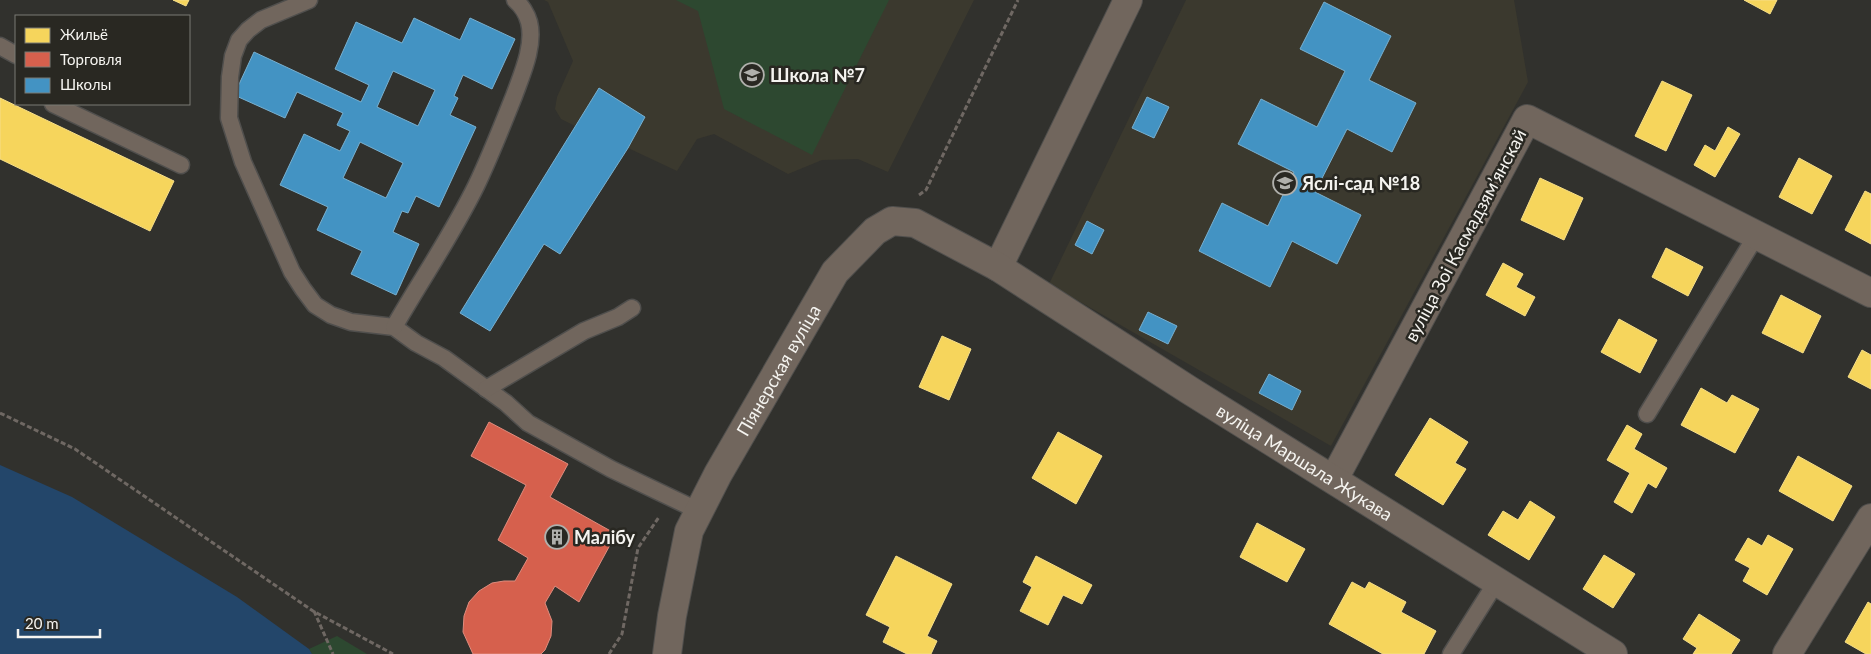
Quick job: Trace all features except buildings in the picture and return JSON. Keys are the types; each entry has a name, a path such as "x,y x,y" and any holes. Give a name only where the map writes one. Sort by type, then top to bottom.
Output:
{"street":[{"path":"998,267 1128,0"},
{"name":"вуліца Зоі Касмадзямʼянскай","path":"1334,479 1527,119 1871,293"},
{"name":"Піянерская вуліца","path":"667,654 672,616 689,530 718,474 835,272 876,231 892,221 915,223 998,267"},
{"name":"вуліца Маршала Жукава","path":"998,267 1189,390 1614,654"},
{"path":"1787,654 1871,518"}],"lane":[{"path":"310,0 261,20 239,40 233,56 230,77 229,118 243,162 292,272 315,305 331,315 351,322 394,328 416,343 444,358 506,403 528,424 611,469 699,511"},
{"path":"394,328 476,186 522,75 530,44 529,22 520,4 515,0"},
{"path":"0,46 15,54"},
{"path":"55,105 181,165"},
{"path":"1648,414 1756,236"},
{"path":"486,389 584,332 618,317 632,308"},
{"path":"1451,654 1497,581"}],"path":[{"path":"0,413 75,449 313,611 393,654"},
{"path":"313,611 333,654"}],"shaded area":[{"name":"Школа №7","path":"544,0 974,0 888,172 858,159 822,160 788,174 714,134 697,139 677,171 628,148 599,89 575,126 561,119 555,109 557,97 573,61 548,2"},
{"name":"Яслі-сад №18","path":"1186,0 1514,0 1528,82 1331,446 1049,284"}],"green space":[{"path":"676,0 889,0 812,155 724,109 698,11"},
{"path":"337,636 367,654 312,654 309,649"}],"water":[{"path":"0,465 72,497 237,597 309,649 312,654 0,654"}],"place":[{"name":"Школа №7","path":"752,75"},
{"name":"Яслі-сад №18","path":"1285,183"},
{"name":"Малібу","path":"557,537"}]}
